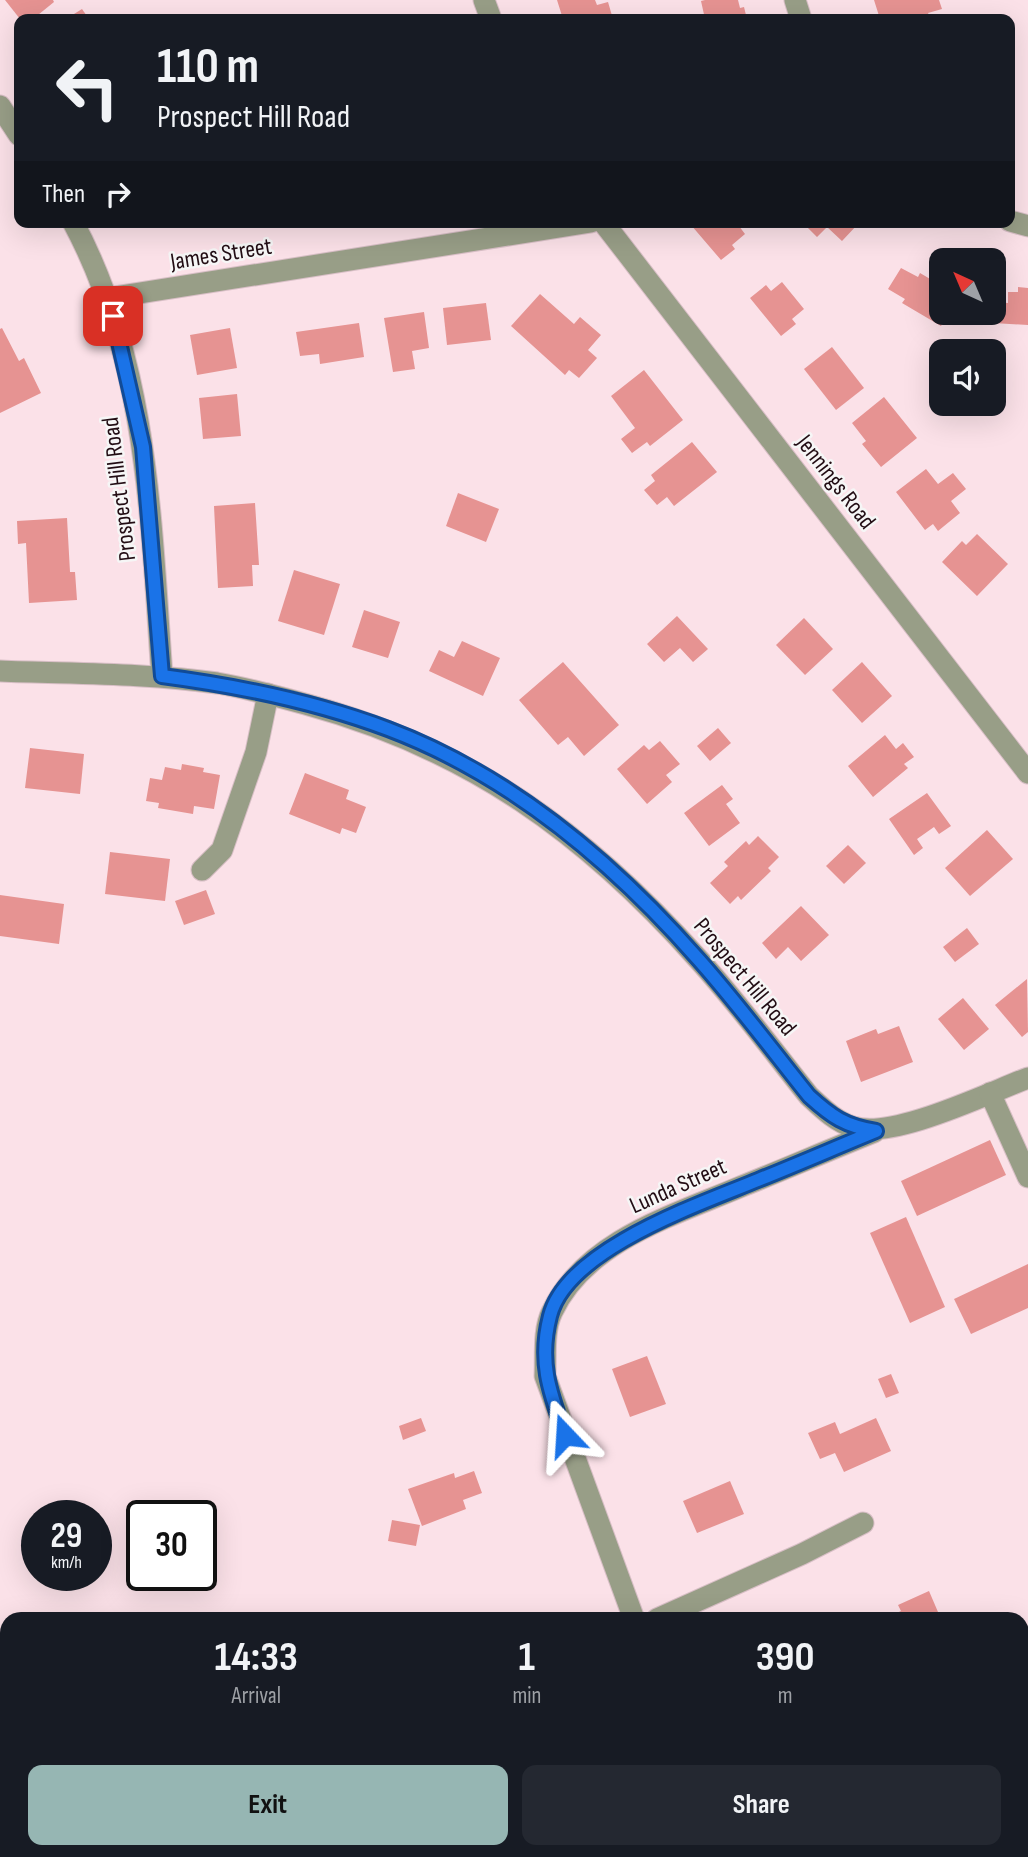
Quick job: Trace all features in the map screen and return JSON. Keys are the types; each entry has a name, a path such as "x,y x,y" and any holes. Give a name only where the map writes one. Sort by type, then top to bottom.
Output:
{"street":[{"path":"0,106 14,127"},
{"name":"Prospect Hill Road","path":"76,228 108,298 124,353 143,447 162,676"},
{"name":"James Street","path":"108,298 553,228"},
{"name":"Jennings Road","path":"608,228 1028,773"},
{"name":"Prospect Hill Road","path":"0,671 162,676 268,694 389,730 498,785 550,820 602,862 700,961 809,1096 830,1115 852,1127 876,1131"},
{"path":"202,870 222,850 256,752 268,694"},
{"path":"876,1131 901,1125 1028,1078"},
{"path":"989,1093 1028,1177"},
{"name":"Lunda Street","path":"631,1612 545,1376 546,1343 551,1314 565,1289 588,1265 630,1236 654,1223 876,1131"},
{"path":"673,1612 802,1554 863,1523"}],"building":[{"path":"5,0 54,2 39,14 16,14"},
{"path":"557,0 595,0 597,5 608,2 612,14 561,14"},
{"path":"738,0 740,8 744,7 746,14 704,14 701,1"},
{"path":"874,0 939,0 942,9 928,14 878,14"},
{"path":"694,228 740,228 745,234 732,245 735,249 721,260"},
{"path":"808,228 826,228 817,237"},
{"path":"828,228 854,228 842,241"},
{"path":"901,268 918,277 920,273 929,278 929,319 902,303 905,299 888,289"},
{"path":"782,282 804,309 792,319 796,324 781,336 750,298 766,285 771,291"},
{"path":"1018,287 1028,288 1028,325 1006,324 1008,292 1018,292"},
{"path":"540,294 574,324 580,317 601,335 588,350 597,358 579,378 569,370 565,375 511,326"},
{"path":"486,303 491,340 447,345 443,308"},
{"path":"424,312 429,348 412,351 415,369 393,372 384,318"},
{"path":"359,323 364,357 320,364 319,354 300,356 296,332"},
{"path":"2,328 19,361 24,358 41,393 0,413 0,329"},
{"path":"230,328 237,368 197,375 190,335"},
{"path":"832,347 864,388 836,410 804,369"},
{"path":"644,370 683,420 650,446 647,442 632,453 621,439 635,428 611,396"},
{"path":"237,394 241,436 203,439 199,398"},
{"path":"884,397 917,438 881,467 862,444 866,441 852,423"},
{"path":"692,442 717,472 674,506 667,497 657,505 644,490 655,481 651,475"},
{"path":"926,469 938,484 953,473 966,489 951,501 960,513 938,531 933,524 925,530 896,492"},
{"path":"458,493 499,509 486,542 446,526"},
{"path":"255,503 259,565 252,565 253,586 218,588 214,506"},
{"path":"67,518 70,572 75,572 77,600 29,603 26,543 18,544 17,521"},
{"path":"977,534 1008,564 977,596 942,562 962,541 966,545"},
{"path":"294,570 340,584 324,635 278,621"},
{"path":"364,610 400,622 388,658 352,647"},
{"path":"677,616 708,649 693,662 680,648 664,662 647,644"},
{"path":"804,618 833,649 805,675 776,645"},
{"path":"462,641 500,658 483,696 429,671 439,650 454,657"},
{"path":"563,662 619,725 584,756 568,737 558,745 519,700"},
{"path":"862,662 892,696 862,723 832,690"},
{"path":"718,728 731,743 710,761 697,746"},
{"path":"885,735 896,749 903,743 914,757 904,764 908,768 873,797 848,766"},
{"path":"660,741 680,764 666,775 672,782 647,804 617,769 644,745 649,750"},
{"path":"30,748 84,754 80,794 25,788"},
{"path":"182,764 204,768 203,772 220,775 214,809 194,806 193,814 158,808 159,803 146,801 150,778 162,780 165,767 181,770"},
{"path":"305,773 349,790 346,799 366,807 356,833 342,828 340,834 289,814"},
{"path":"722,785 733,799 726,804 740,823 709,846 684,813"},
{"path":"927,793 951,826 939,834 934,827 917,839 923,848 914,855 889,819"},
{"path":"987,830 1013,859 970,896 945,868"},
{"path":"758,836 779,857 768,868 771,871 741,900 738,896 730,904 710,883 728,866 724,862 746,841 749,845"},
{"path":"848,845 866,863 844,884 826,866"},
{"path":"110,852 170,859 165,901 105,894"},
{"path":"206,890 215,914 184,925 175,901"},
{"path":"0,895 64,904 59,944 0,936"},
{"path":"801,906 829,935 801,961 788,947 776,959 762,943"},
{"path":"967,928 979,944 955,962 943,947"},
{"path":"1027,979 1028,1032 1022,1037 995,1005"},
{"path":"963,998 989,1029 964,1050 938,1019"},
{"path":"899,1026 913,1062 861,1082 846,1041 876,1029 878,1034"},
{"path":"990,1140 1006,1175 917,1216 901,1181"},
{"path":"906,1217 945,1307 910,1323 870,1233"},
{"path":"1028,1264 1028,1308 971,1334 954,1299"},
{"path":"647,1356 666,1404 630,1417 612,1369"},
{"path":"891,1374 899,1393 886,1398 878,1379"},
{"path":"421,1418 426,1431 403,1440 399,1426"},
{"path":"876,1418 891,1451 844,1472 835,1453 820,1459 808,1433 835,1422 840,1434"},
{"path":"474,1471 482,1493 463,1500 466,1509 422,1526 408,1489 454,1473 455,1478"},
{"path":"730,1481 744,1514 697,1533 683,1501"},
{"path":"392,1520 420,1525 416,1546 388,1541"},
{"path":"929,1591 938,1612 899,1612 901,1611 898,1605"}],"route":[{"path":"113,316 124,353 143,447 162,676 220,684 331,711 389,730 498,785 550,820 602,862 658,916 700,961 809,1096 830,1115 852,1127 876,1131 654,1223 618,1243 588,1265 565,1289 551,1314 546,1343 545,1376 565,1435"}]}
